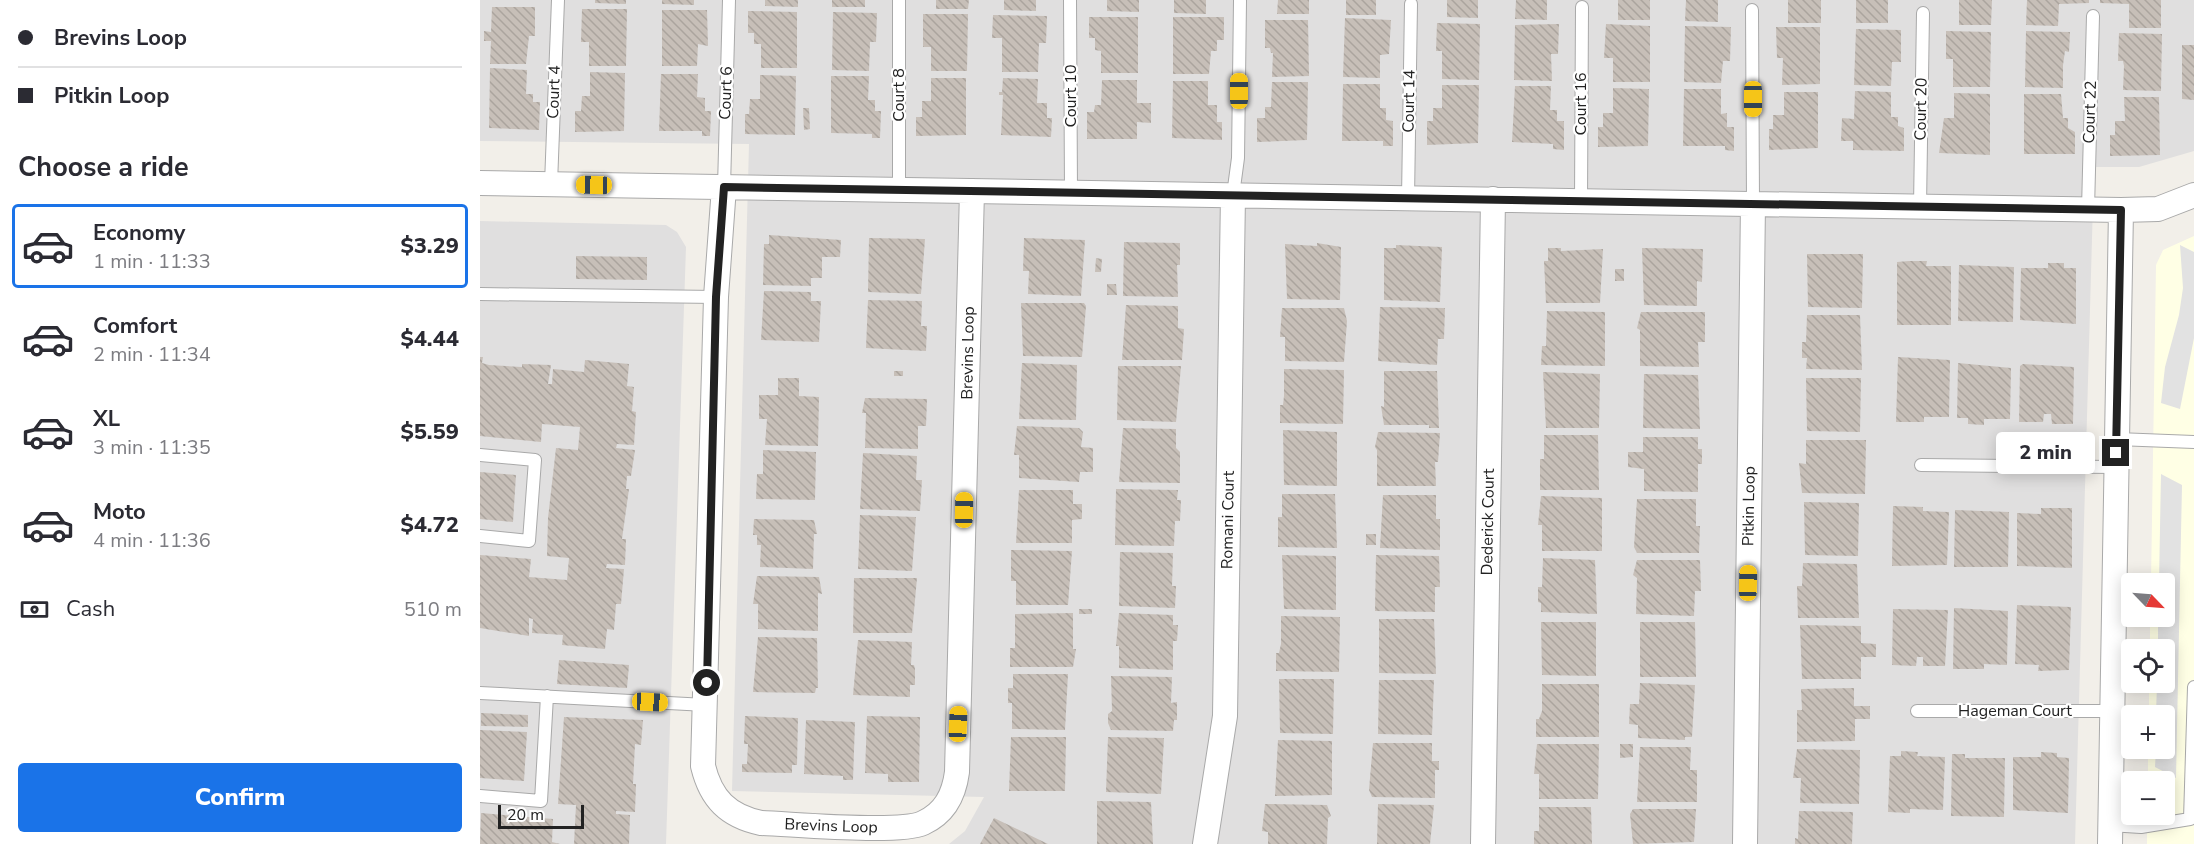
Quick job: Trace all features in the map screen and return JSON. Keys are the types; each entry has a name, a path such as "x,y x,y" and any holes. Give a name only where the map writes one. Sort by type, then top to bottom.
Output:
{"street":[{"path":"480,183 2121,210 2158,209 2194,195"},
{"name":"Brevins Loop","path":"724,187 716,297 703,766 706,780 720,804 746,820 761,824 909,827 931,819 950,800 957,772 972,191"},
{"name":"Romani Court","path":"1205,844 1225,716 1233,195"},
{"name":"Dederick Court","path":"1484,844 1493,199"},
{"name":"Pitkin Loop","path":"1745,844 1753,203"},
{"path":"2109,835 2121,210"}],"lane":[{"name":"Court 4","path":"551,184 558,0"},
{"name":"Court 6","path":"724,187 729,0"},
{"name":"Court 8","path":"899,0 899,190"},
{"name":"Court 10","path":"1070,0 1071,192"},
{"path":"1233,195 1238,158 1240,1"},
{"name":"Court 14","path":"1408,198 1411,4"},
{"name":"Court 16","path":"1581,201 1582,7"},
{"path":"1752,10 1753,203"},
{"name":"Court 20","path":"1920,206 1923,13"},
{"name":"Court 22","path":"2088,209 2093,16"},
{"path":"480,294 716,297"},
{"path":"2117,439 2194,442"},
{"path":"480,455 535,460 529,541 480,536"},
{"path":"1922,465 2116,467"},
{"path":"2109,835 2141,826 2190,819 2194,687"},
{"path":"480,693 706,705"},
{"path":"480,796 541,801 547,696"},
{"name":"Hageman Court","path":"1917,711 2113,711"}],"shaded area":[{"path":"480,0 2194,0 2194,151 2139,167 2094,167 2075,844 949,844 965,831 984,797 732,791 749,144 480,141"},
{"path":"480,221 666,225 677,232 686,247 666,844 480,844"},
{"path":"2194,236 2194,844 2147,844 2147,825 2175,825 2175,771 2148,771 2148,759 2175,759 2175,705 2149,705 2149,693 2175,693 2175,639 2150,639 2150,627 2175,627 2175,573 2151,573 2156,265 2163,250"},
{"path":"2180,245 2194,252 2194,338 2180,409 2161,403 2165,367 2179,315 2183,288"},
{"path":"2161,474 2182,485 2176,778 2175,771 2163,771 2155,767 2155,759 2175,759 2175,705 2156,705 2157,693 2175,693 2175,639 2158,639 2158,627 2175,627 2175,573 2159,573"}],"building":[{"path":"595,0 626,0 626,4 595,3"},
{"path":"662,0 694,0 694,5 662,4"},
{"path":"765,0 798,0 798,7 765,6"},
{"path":"832,0 865,0 865,7 832,7"},
{"path":"936,0 969,0 968,9 936,9"},
{"path":"1004,0 1036,0 1036,11 1004,10"},
{"path":"1107,0 1139,0 1139,12 1107,11"},
{"path":"1174,0 1206,0 1206,14 1174,13"},
{"path":"1278,0 1309,0 1309,14 1277,14"},
{"path":"1346,0 1376,0 1376,15 1346,15"},
{"path":"1447,0 1478,0 1478,18 1447,17"},
{"path":"1516,0 1547,0 1547,20 1515,19"},
{"path":"1618,0 1650,0 1650,20 1618,20"},
{"path":"1686,0 1718,0 1718,22 1685,21"},
{"path":"1788,0 1821,0 1821,23 1788,23"},
{"path":"1856,0 1888,0 1888,23 1856,23"},
{"path":"1959,0 1992,0 1991,25 1959,25"},
{"path":"2027,0 2089,0 2089,3 2059,4 2058,26 2026,25"},
{"path":"2100,0 2161,0 2161,28 2129,28 2129,4 2100,3"},
{"path":"492,7 535,7 535,36 529,36 526,64 490,64 491,41 484,41 484,31 491,32"},
{"path":"582,9 627,9 626,66 589,66 589,42 581,42"},
{"path":"662,10 707,10 708,46 698,44 697,66 662,66"},
{"path":"748,11 797,12 797,68 761,68 761,44 754,44 754,33 748,33"},
{"path":"833,12 877,13 876,42 870,42 869,71 832,70"},
{"path":"923,14 968,14 967,71 931,71 931,47 923,47"},
{"path":"993,15 1047,16 1046,43 1039,43 1038,72 1002,72 1002,38 992,38"},
{"path":"1089,17 1138,17 1138,73 1101,73 1101,51 1095,50 1095,38 1089,38"},
{"path":"1173,17 1224,17 1224,40 1217,40 1217,51 1211,51 1209,74 1173,74"},
{"path":"1345,18 1391,20 1389,54 1380,55 1380,78 1343,77"},
{"path":"1265,20 1308,20 1309,76 1272,77 1273,53 1270,48 1265,48"},
{"path":"1437,23 1480,24 1479,80 1442,79 1442,51 1436,51"},
{"path":"1559,24 1558,54 1551,54 1552,81 1514,80 1515,25"},
{"path":"1606,24 1650,26 1650,82 1613,82 1613,58 1604,58"},
{"path":"1685,26 1731,27 1730,61 1723,61 1721,83 1684,82"},
{"path":"1776,27 1820,27 1820,84 1782,85 1783,58 1777,58"},
{"path":"1856,29 1901,30 1901,62 1892,62 1891,86 1854,85"},
{"path":"1946,31 1991,32 1990,87 1953,87 1953,59 1946,59"},
{"path":"2026,31 2070,32 2069,52 2065,51 2063,65 2063,88 2025,87"},
{"path":"2119,33 2162,34 2161,91 2123,90 2124,66 2123,61 2118,61"},
{"path":"2182,45 2194,45 2194,100 2182,99"},
{"path":"490,68 527,70 526,94 533,94 533,102 540,102 539,130 489,128"},
{"path":"590,72 625,73 624,131 575,132 575,111 581,111 582,96 590,96"},
{"path":"661,74 698,74 697,97 705,98 705,111 711,111 710,136 702,136 702,131 659,131"},
{"path":"760,75 796,76 795,135 745,134 745,114 749,114 750,99 760,99"},
{"path":"831,76 869,76 868,100 875,100 875,111 881,111 880,138 872,138 872,134 831,133"},
{"path":"931,78 966,78 966,135 916,136 916,117 922,117 922,101 931,101"},
{"path":"1003,78 1038,79 1037,103 1047,103 1047,118 1052,118 1051,137 1001,135 1003,95 999,95 999,92 1002,92"},
{"path":"1102,80 1137,80 1137,103 1151,103 1151,123 1137,122 1137,139 1087,139 1087,112 1094,112 1095,105 1101,105"},
{"path":"1173,81 1208,81 1208,105 1217,105 1217,122 1222,122 1222,140 1172,138"},
{"path":"1272,82 1308,82 1307,140 1257,142 1257,118 1265,118 1265,107 1271,107"},
{"path":"1343,84 1380,84 1380,108 1386,108 1386,120 1393,121 1393,146 1383,146 1383,141 1342,141"},
{"path":"1442,85 1479,85 1478,143 1427,145 1427,121 1433,121 1433,108 1442,108"},
{"path":"1515,86 1551,86 1550,110 1557,110 1557,121 1564,121 1564,150 1553,149 1553,144 1512,142"},
{"path":"1613,88 1649,89 1648,146 1598,147 1598,127 1603,127 1603,113 1613,113"},
{"path":"1684,89 1721,89 1721,114 1727,113 1727,127 1734,127 1734,151 1725,150 1725,146 1683,146"},
{"path":"1855,91 1891,92 1891,117 1898,117 1898,126 1904,128 1904,151 1853,150 1853,141 1841,141 1842,118 1854,119"},
{"path":"1784,92 1818,92 1818,148 1769,150 1769,129 1773,129 1773,115 1784,115"},
{"path":"1954,93 1990,94 1990,155 1939,153 1944,118 1954,118"},
{"path":"2024,94 2061,94 2063,118 2068,118 2068,128 2075,132 2075,154 2024,154"},
{"path":"2124,97 2159,97 2160,155 2110,156 2110,135 2115,135 2115,121 2125,121"},
{"path":"803,108 809,108 810,129 804,130"},
{"path":"769,235 841,240 840,257 822,257 822,278 811,278 811,286 763,285 764,244 769,244"},
{"path":"869,238 925,239 921,294 868,292"},
{"path":"1024,238 1085,240 1081,296 1028,294 1029,271 1023,271"},
{"path":"1124,242 1180,243 1180,265 1177,265 1178,297 1123,296"},
{"path":"1317,243 1341,247 1340,300 1287,299 1285,244 1317,246"},
{"path":"1396,245 1442,247 1440,302 1384,300 1384,248 1396,248"},
{"path":"1548,248 1561,248 1561,251 1603,249 1600,303 1546,303 1544,261 1548,261"},
{"path":"1642,248 1703,249 1702,282 1697,281 1697,306 1644,305"},
{"path":"1807,254 1863,254 1862,308 1808,307"},
{"path":"576,256 647,257 647,280 576,279"},
{"path":"1096,258 1102,259 1101,272 1095,272"},
{"path":"1927,261 1926,266 1951,266 1951,325 1897,325 1897,262"},
{"path":"2048,263 2064,263 2064,268 2076,268 2076,324 2020,320 2021,268 2048,268"},
{"path":"1959,265 2014,267 2013,322 1958,321"},
{"path":"1615,269 1624,269 1624,281 1615,281"},
{"path":"1107,284 1116,284 1117,295 1107,295"},
{"path":"764,291 811,292 811,301 821,301 819,342 761,340"},
{"path":"868,300 922,301 921,326 927,326 926,351 866,348"},
{"path":"1021,303 1084,303 1086,306 1082,357 1023,356"},
{"path":"1126,305 1178,306 1178,328 1184,329 1182,360 1122,360"},
{"path":"1380,307 1445,308 1444,339 1438,339 1437,365 1378,361"},
{"path":"1282,308 1344,308 1347,321 1344,362 1285,361 1285,337 1280,337"},
{"path":"1547,311 1605,312 1605,366 1541,365 1542,346 1546,346"},
{"path":"1641,312 1705,312 1705,342 1698,342 1699,367 1640,366 1640,330 1637,328"},
{"path":"1807,315 1860,315 1862,370 1806,369 1807,358 1802,358 1802,342 1806,342"},
{"path":"480,357 483,357 482,363 489,365 522,367 522,364 551,365 548,384 552,384 553,369 584,372 585,360 629,364 627,386 634,387 632,411 636,412 634,445 617,444 616,448 635,450 631,476 627,476 626,489 629,489 622,539 626,539 625,565 607,564 606,568 624,569 621,604 616,604 614,630 607,629 605,649 562,645 563,635 532,633 533,619 529,618 529,636 480,628 480,555 531,559 529,577 567,580 569,558 547,556 548,518 556,448 578,450 580,427 542,424 541,442 480,436"},
{"path":"1898,357 1950,360 1949,417 1924,417 1924,422 1896,422"},
{"path":"1022,363 1077,365 1076,420 1019,419"},
{"path":"1958,363 2011,368 2010,419 1984,419 1984,425 1968,424 1968,418 1957,418"},
{"path":"2023,364 2074,367 2073,424 2052,424 2051,414 2044,414 2043,422 2019,422 2020,366"},
{"path":"1118,366 1181,366 1176,422 1117,420"},
{"path":"1284,369 1344,370 1343,424 1280,423 1280,405 1283,405 1284,396"},
{"path":"894,371 903,371 903,376 894,376"},
{"path":"1384,371 1437,371 1439,428 1429,428 1429,425 1384,425 1381,406 1384,407"},
{"path":"1543,372 1600,374 1599,428 1546,428"},
{"path":"1644,374 1698,375 1700,429 1643,428"},
{"path":"778,378 799,378 799,396 819,397 818,446 765,445 767,419 759,419 759,395 778,395"},
{"path":"1806,378 1861,378 1860,432 1807,431"},
{"path":"865,398 927,399 926,426 918,426 918,449 865,448 866,413 862,413"},
{"path":"1017,426 1079,428 1083,432 1081,447 1093,448 1093,472 1080,472 1079,482 1019,478 1019,455 1014,455"},
{"path":"1123,428 1176,429 1176,448 1180,452 1180,483 1119,482"},
{"path":"1283,430 1337,432 1337,486 1284,485"},
{"path":"1378,432 1440,433 1438,462 1435,462 1436,486 1377,486 1377,450 1375,447"},
{"path":"1544,435 1598,435 1599,490 1540,490 1540,459 1544,459"},
{"path":"1643,437 1698,437 1698,449 1702,449 1702,464 1698,464 1698,492 1644,491 1644,469 1628,467 1628,452 1643,452"},
{"path":"1806,440 1866,440 1865,494 1802,493 1799,463 1806,464"},
{"path":"763,450 816,452 815,500 756,499 757,474 763,474"},
{"path":"863,453 917,456 916,480 922,480 920,511 860,509"},
{"path":"480,472 516,475 513,522 480,519"},
{"path":"1116,489 1178,490 1177,500 1181,500 1180,521 1175,521 1174,546 1115,545"},
{"path":"1019,490 1073,490 1073,504 1082,504 1082,519 1072,520 1072,543 1016,543"},
{"path":"1282,494 1335,494 1337,548 1278,547 1278,517 1282,517"},
{"path":"1383,495 1436,495 1436,519 1440,519 1440,550 1380,548"},
{"path":"1541,496 1602,498 1602,551 1542,551 1542,525 1538,525"},
{"path":"1637,499 1696,499 1696,526 1700,526 1699,553 1637,553 1634,547"},
{"path":"1804,502 1859,503 1858,556 1805,555"},
{"path":"1893,506 1923,507 1923,511 1949,512 1947,565 1892,566"},
{"path":"2041,508 2072,508 2072,568 2017,566 2017,513 2041,514"},
{"path":"1955,510 2009,512 2008,567 1954,567"},
{"path":"860,515 916,517 912,571 858,569"},
{"path":"754,519 814,520 817,534 814,534 813,569 760,567 761,545 757,545 757,535 753,535"},
{"path":"1366,534 1376,534 1376,545 1366,545"},
{"path":"1011,550 1072,551 1068,605 1016,605 1016,581 1011,581"},
{"path":"1120,552 1173,553 1172,586 1176,586 1175,608 1119,606"},
{"path":"1282,555 1336,556 1336,610 1284,609"},
{"path":"1376,555 1439,556 1440,587 1435,587 1435,612 1375,611"},
{"path":"1543,558 1595,560 1597,614 1541,612 1538,587 1542,587"},
{"path":"1637,560 1700,560 1701,591 1695,591 1694,616 1636,614 1637,578 1633,575"},
{"path":"1803,563 1857,564 1859,618 1798,618 1797,586 1802,586"},
{"path":"757,576 819,577 822,594 818,593 818,631 758,629 758,604 753,604"},
{"path":"854,578 917,578 912,633 853,633"},
{"path":"2017,605 2071,607 2069,670 2038,671 2039,665 2015,664"},
{"path":"1954,608 2008,611 2007,665 1984,664 1984,669 1953,669"},
{"path":"1079,609 1092,609 1092,614 1079,614"},
{"path":"1893,609 1948,610 1945,666 1923,666 1923,657 1917,657 1916,666 1892,665"},
{"path":"1073,613 1073,649 1076,649 1073,667 1010,667 1010,648 1015,648 1015,614"},
{"path":"1119,613 1173,615 1173,625 1178,625 1177,641 1173,641 1173,670 1119,668 1119,646 1116,646"},
{"path":"1281,616 1340,617 1339,672 1276,671 1276,653 1279,653 1281,644"},
{"path":"1379,619 1434,619 1436,674 1379,673"},
{"path":"1541,622 1596,622 1596,676 1542,675"},
{"path":"1640,622 1695,622 1696,677 1640,677"},
{"path":"1800,625 1861,626 1861,643 1876,644 1876,657 1861,657 1861,679 1802,679"},
{"path":"758,637 817,638 818,688 815,693 753,692"},
{"path":"858,640 912,642 911,665 914,665 915,669 915,685 910,685 910,697 853,695"},
{"path":"559,660 629,665 627,688 557,684"},
{"path":"1013,674 1068,674 1065,730 1012,729 1012,703 1008,703 1008,688 1013,688"},
{"path":"1111,676 1172,677 1171,703 1177,702 1177,720 1174,720 1173,731 1111,730 1108,714 1112,711"},
{"path":"1279,679 1334,679 1333,734 1280,733"},
{"path":"1379,680 1434,680 1432,735 1378,734"},
{"path":"1640,683 1695,685 1692,737 1685,737 1685,740 1638,738 1638,725 1629,724 1630,704 1639,704"},
{"path":"1542,684 1599,684 1599,737 1536,737 1536,719 1539,719 1542,711"},
{"path":"1854,688 1854,706 1870,706 1870,719 1855,719 1855,741 1797,742 1797,710 1802,710 1801,689"},
{"path":"481,713 528,715 528,727 481,726"},
{"path":"745,716 798,718 797,765 792,765 792,773 742,772 742,764 747,764 748,744 744,744"},
{"path":"867,716 920,717 919,782 888,782 888,774 865,773"},
{"path":"564,717 643,720 641,745 635,744 633,784 636,784 635,812 616,811 616,814 630,815 629,844 574,844 576,805 558,804"},
{"path":"806,720 855,722 853,780 843,780 843,776 804,774"},
{"path":"480,730 527,732 524,781 480,778"},
{"path":"1011,737 1066,737 1065,791 1009,791"},
{"path":"1108,737 1164,738 1161,794 1106,792"},
{"path":"1278,740 1332,741 1332,795 1275,796"},
{"path":"1373,743 1432,743 1432,761 1439,761 1439,770 1435,770 1435,798 1372,797 1369,790"},
{"path":"1537,744 1599,744 1598,799 1539,799 1539,774 1534,774"},
{"path":"1620,744 1633,744 1633,757 1620,758"},
{"path":"1640,747 1691,747 1690,770 1697,770 1697,802 1637,802"},
{"path":"1797,749 1860,750 1859,804 1800,803 1801,778 1793,778"},
{"path":"1901,751 1918,752 1917,756 1945,757 1943,810 1910,809 1910,813 1888,812 1890,756 1901,756"},
{"path":"2041,752 2057,753 2057,757 2069,758 2068,813 2013,810 2013,757 2041,757"},
{"path":"1952,754 1965,754 1965,758 2005,758 2004,817 1951,816"},
{"path":"1097,801 1151,802 1153,844 1097,844"},
{"path":"1265,804 1327,805 1331,816 1328,818 1327,844 1268,844 1268,832 1262,831"},
{"path":"1378,804 1434,805 1430,844 1377,844"},
{"path":"1539,807 1591,807 1592,844 1534,844 1534,831 1539,831"},
{"path":"1633,809 1696,809 1694,842 1633,844 1630,814"},
{"path":"1799,811 1853,812 1852,844 1795,844 1795,838 1798,839"},
{"path":"481,813 553,819 552,842 560,844 480,844"},
{"path":"994,818 1048,844 980,844"}],"route":[{"path":"707,683 716,297 724,187 2121,210 2116,453"}]}
